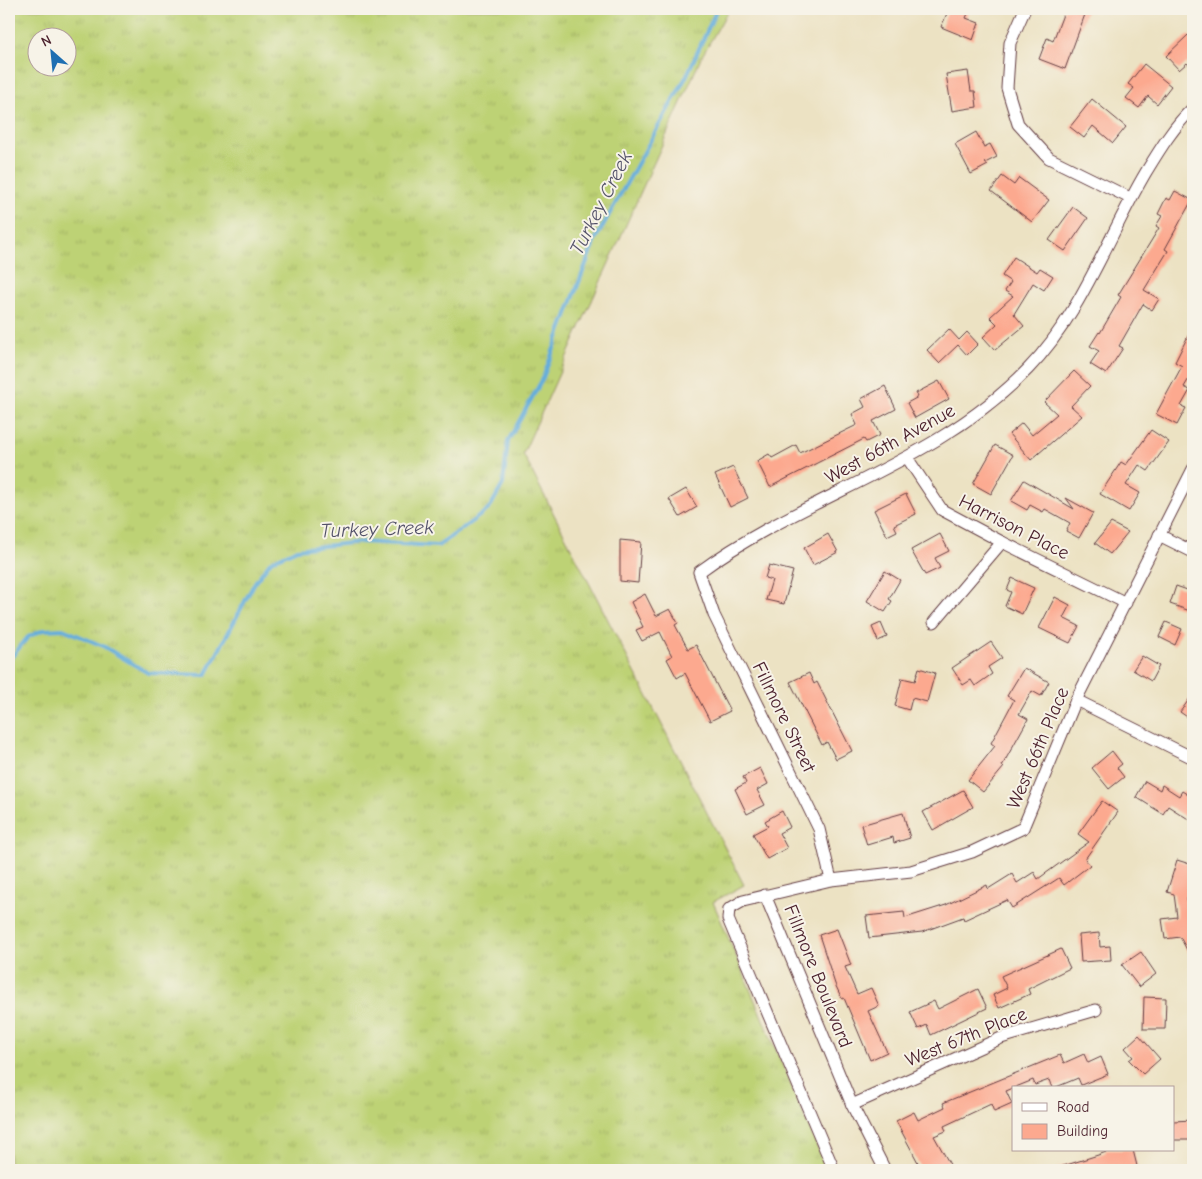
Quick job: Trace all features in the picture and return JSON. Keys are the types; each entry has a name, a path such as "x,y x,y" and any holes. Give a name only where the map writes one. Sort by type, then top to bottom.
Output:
{"street":[{"path":"1026,9 1010,43 1008,88 1018,124 1049,158 1130,198"},
{"name":"West 66th Avenue","path":"698,572 730,548 908,459 959,428 998,398 1030,368 1058,334 1130,198 1179,122 1193,108"},
{"name":"Harrison Place","path":"908,459 942,510 1126,603"},
{"name":"West 66th Place","path":"766,895 831,880 911,872 972,852 1023,828 1076,700 1193,469"},
{"path":"1159,534 1193,552"},
{"path":"934,622 1002,542"},
{"name":"Fillmore Street","path":"698,572 714,615 819,829 831,880"},
{"path":"1076,700 1193,758"},
{"name":"Fillmore Boulevard","path":"834,1170 728,919 729,909 743,901 766,895 852,1105 885,1170"},
{"name":"West 67th Place","path":"852,1105 1001,1038 1096,1010"}],"green space":[{"path":"9,9 729,9 702,56 523,454 744,885 713,902 827,1170 9,1170"}],"building":[{"path":"949,9 970,9 966,18 979,23 973,40 941,27"},
{"path":"1065,9 1087,9 1065,69 1039,59 1047,38 1053,41"},
{"path":"1188,35 1193,40 1193,69 1187,63 1179,70 1166,56"},
{"path":"1144,64 1171,86 1157,104 1148,96 1139,108 1126,98 1134,88 1128,84"},
{"path":"968,71 971,91 975,91 977,107 952,111 946,74"},
{"path":"1092,99 1126,127 1113,143 1093,126 1084,138 1070,127"},
{"path":"976,132 984,147 990,144 997,157 985,163 988,165 971,174 955,144"},
{"path":"1002,176 1014,185 1019,178 1049,200 1032,222 991,191"},
{"path":"1175,191 1192,200 1165,249 1168,251 1144,290 1159,299 1152,310 1143,304 1119,346 1123,348 1106,374 1090,364 1099,351 1090,346 1100,333 1121,297 1118,295 1159,228 1156,226 1162,216 1158,214 1166,198 1170,200"},
{"path":"1073,207 1088,218 1065,251 1049,240"},
{"path":"1014,257 1037,272 1040,268 1053,276 1044,290 1033,283 1014,314 1024,326 995,350 983,337 997,324 990,317 1013,296 1005,291 1011,282 1002,276"},
{"path":"1193,326 1193,372 1184,387 1190,390 1181,406 1186,408 1177,425 1156,414 1182,366 1175,362"},
{"path":"949,329 959,340 967,332 978,344 967,355 958,345 939,363 927,350"},
{"path":"1074,371 1090,386 1071,406 1082,416 1031,460 1009,434 1022,423 1032,435 1057,414 1044,402"},
{"path":"939,381 949,399 915,418 907,403 918,397 916,393"},
{"path":"885,386 896,409 873,421 880,435 866,442 864,439 770,487 757,461 769,454 772,458 796,445 800,453 857,425 852,414 865,407 861,399"},
{"path":"1151,430 1169,442 1148,471 1139,465 1126,485 1140,493 1129,511 1100,494 1121,462 1126,465"},
{"path":"995,445 1013,455 991,494 973,484"},
{"path":"733,467 748,498 730,507 715,475"},
{"path":"1024,480 1074,509 1066,498 1093,513 1079,538 1066,531 1070,523 1045,509 1043,512 1030,505 1027,510 1011,501"},
{"path":"686,489 697,507 680,517 669,499"},
{"path":"906,494 916,514 894,525 897,531 887,536 874,510"},
{"path":"1111,523 1128,532 1110,554 1095,543"},
{"path":"828,534 838,552 813,565 804,548"},
{"path":"940,534 949,551 935,558 940,568 925,575 911,550"},
{"path":"620,540 641,542 638,583 620,581"},
{"path":"769,565 793,571 784,604 766,600 772,580 765,578"},
{"path":"885,571 900,580 889,599 892,601 885,612 867,601"},
{"path":"1012,578 1034,588 1022,614 1005,606 1011,592 1007,590"},
{"path":"1176,586 1193,592 1193,612 1170,604"},
{"path":"645,594 656,616 670,609 678,623 675,625 688,649 696,645 730,711 710,721 685,673 677,678 667,659 672,656 660,632 642,641 636,630 643,627 631,602"},
{"path":"1055,597 1070,605 1063,618 1079,626 1070,643 1039,628"},
{"path":"1166,622 1182,629 1175,645 1159,637"},
{"path":"881,623 887,637 878,641 872,627"},
{"path":"991,642 1002,658 988,667 992,674 975,686 971,680 963,685 952,668"},
{"path":"1142,656 1159,666 1151,681 1133,670"},
{"path":"919,668 935,673 927,702 912,698 909,710 895,706 902,678 915,681"},
{"path":"1024,668 1049,682 1041,696 1032,691 1019,714 1028,719 1002,766 1004,767 983,792 968,780 995,746 991,743 1014,700 1007,696"},
{"path":"809,673 814,684 817,682 852,751 836,759 827,742 822,745 790,682"},
{"path":"1193,694 1193,721 1180,712"},
{"path":"1112,751 1122,764 1117,768 1124,777 1109,789 1092,768"},
{"path":"760,768 768,784 757,790 765,805 747,814 735,789 746,783 743,777"},
{"path":"1145,781 1160,790 1162,785 1179,796 1182,791 1193,798 1193,822 1168,806 1163,814 1136,797"},
{"path":"963,790 973,807 933,830 923,812"},
{"path":"1102,801 1118,812 1085,859 1090,865 1064,885 1059,878 1012,908 1007,900 964,920 963,917 922,932 869,938 866,916 904,912 905,918 946,905 987,885 988,889 1012,874 1017,883 1034,872 1038,879 1089,842 1078,834"},
{"path":"782,811 790,827 779,833 787,848 767,859 753,834 768,826 765,821"},
{"path":"903,813 910,838 894,843 893,837 867,845 861,825"},
{"path":"1177,860 1193,865 1193,881 1187,899 1193,961 1180,937 1165,939 1162,919 1177,917 1174,894 1167,892"},
{"path":"837,929 851,965 845,967 857,994 871,988 879,1006 868,1011 887,1052 870,1060 844,998 842,999 835,984 819,935"},
{"path":"1099,933 1100,947 1110,946 1111,960 1081,962 1079,935"},
{"path":"1061,949 1070,968 1028,989 1030,994 999,1008 993,995 1007,988 1001,976"},
{"path":"1141,952 1156,974 1139,987 1122,965"},
{"path":"978,989 987,1008 931,1035 927,1025 918,1029 910,1012 934,1001 938,1009"},
{"path":"1144,997 1166,998 1165,1029 1143,1029"},
{"path":"1139,1035 1160,1059 1143,1074 1129,1060 1133,1057 1125,1048"},
{"path":"1084,1054 1088,1063 1101,1057 1108,1074 1081,1085 1078,1078 1059,1086 1051,1086 1049,1080 1035,1085 1033,1080 1018,1086 1012,1086 1012,1089 1006,1091 1012,1104 994,1112 991,1104 944,1126 946,1131 934,1136 953,1170 922,1170 896,1121 914,1112 918,1120 945,1107 943,1103 1060,1055 1064,1063"},
{"path":"1193,1120 1193,1140 1174,1140 1174,1121"},
{"path":"1106,1152 1134,1152 1137,1166 1122,1170 1058,1170 1057,1168"}],"waterway":[{"name":"Turkey Creek","path":"9,664 10,659 28,637 43,630 63,629 103,646 148,673 206,675 255,582 271,561 297,549 360,542 438,546 489,509 503,484 508,441 542,380 595,240 686,77 717,9"}]}
